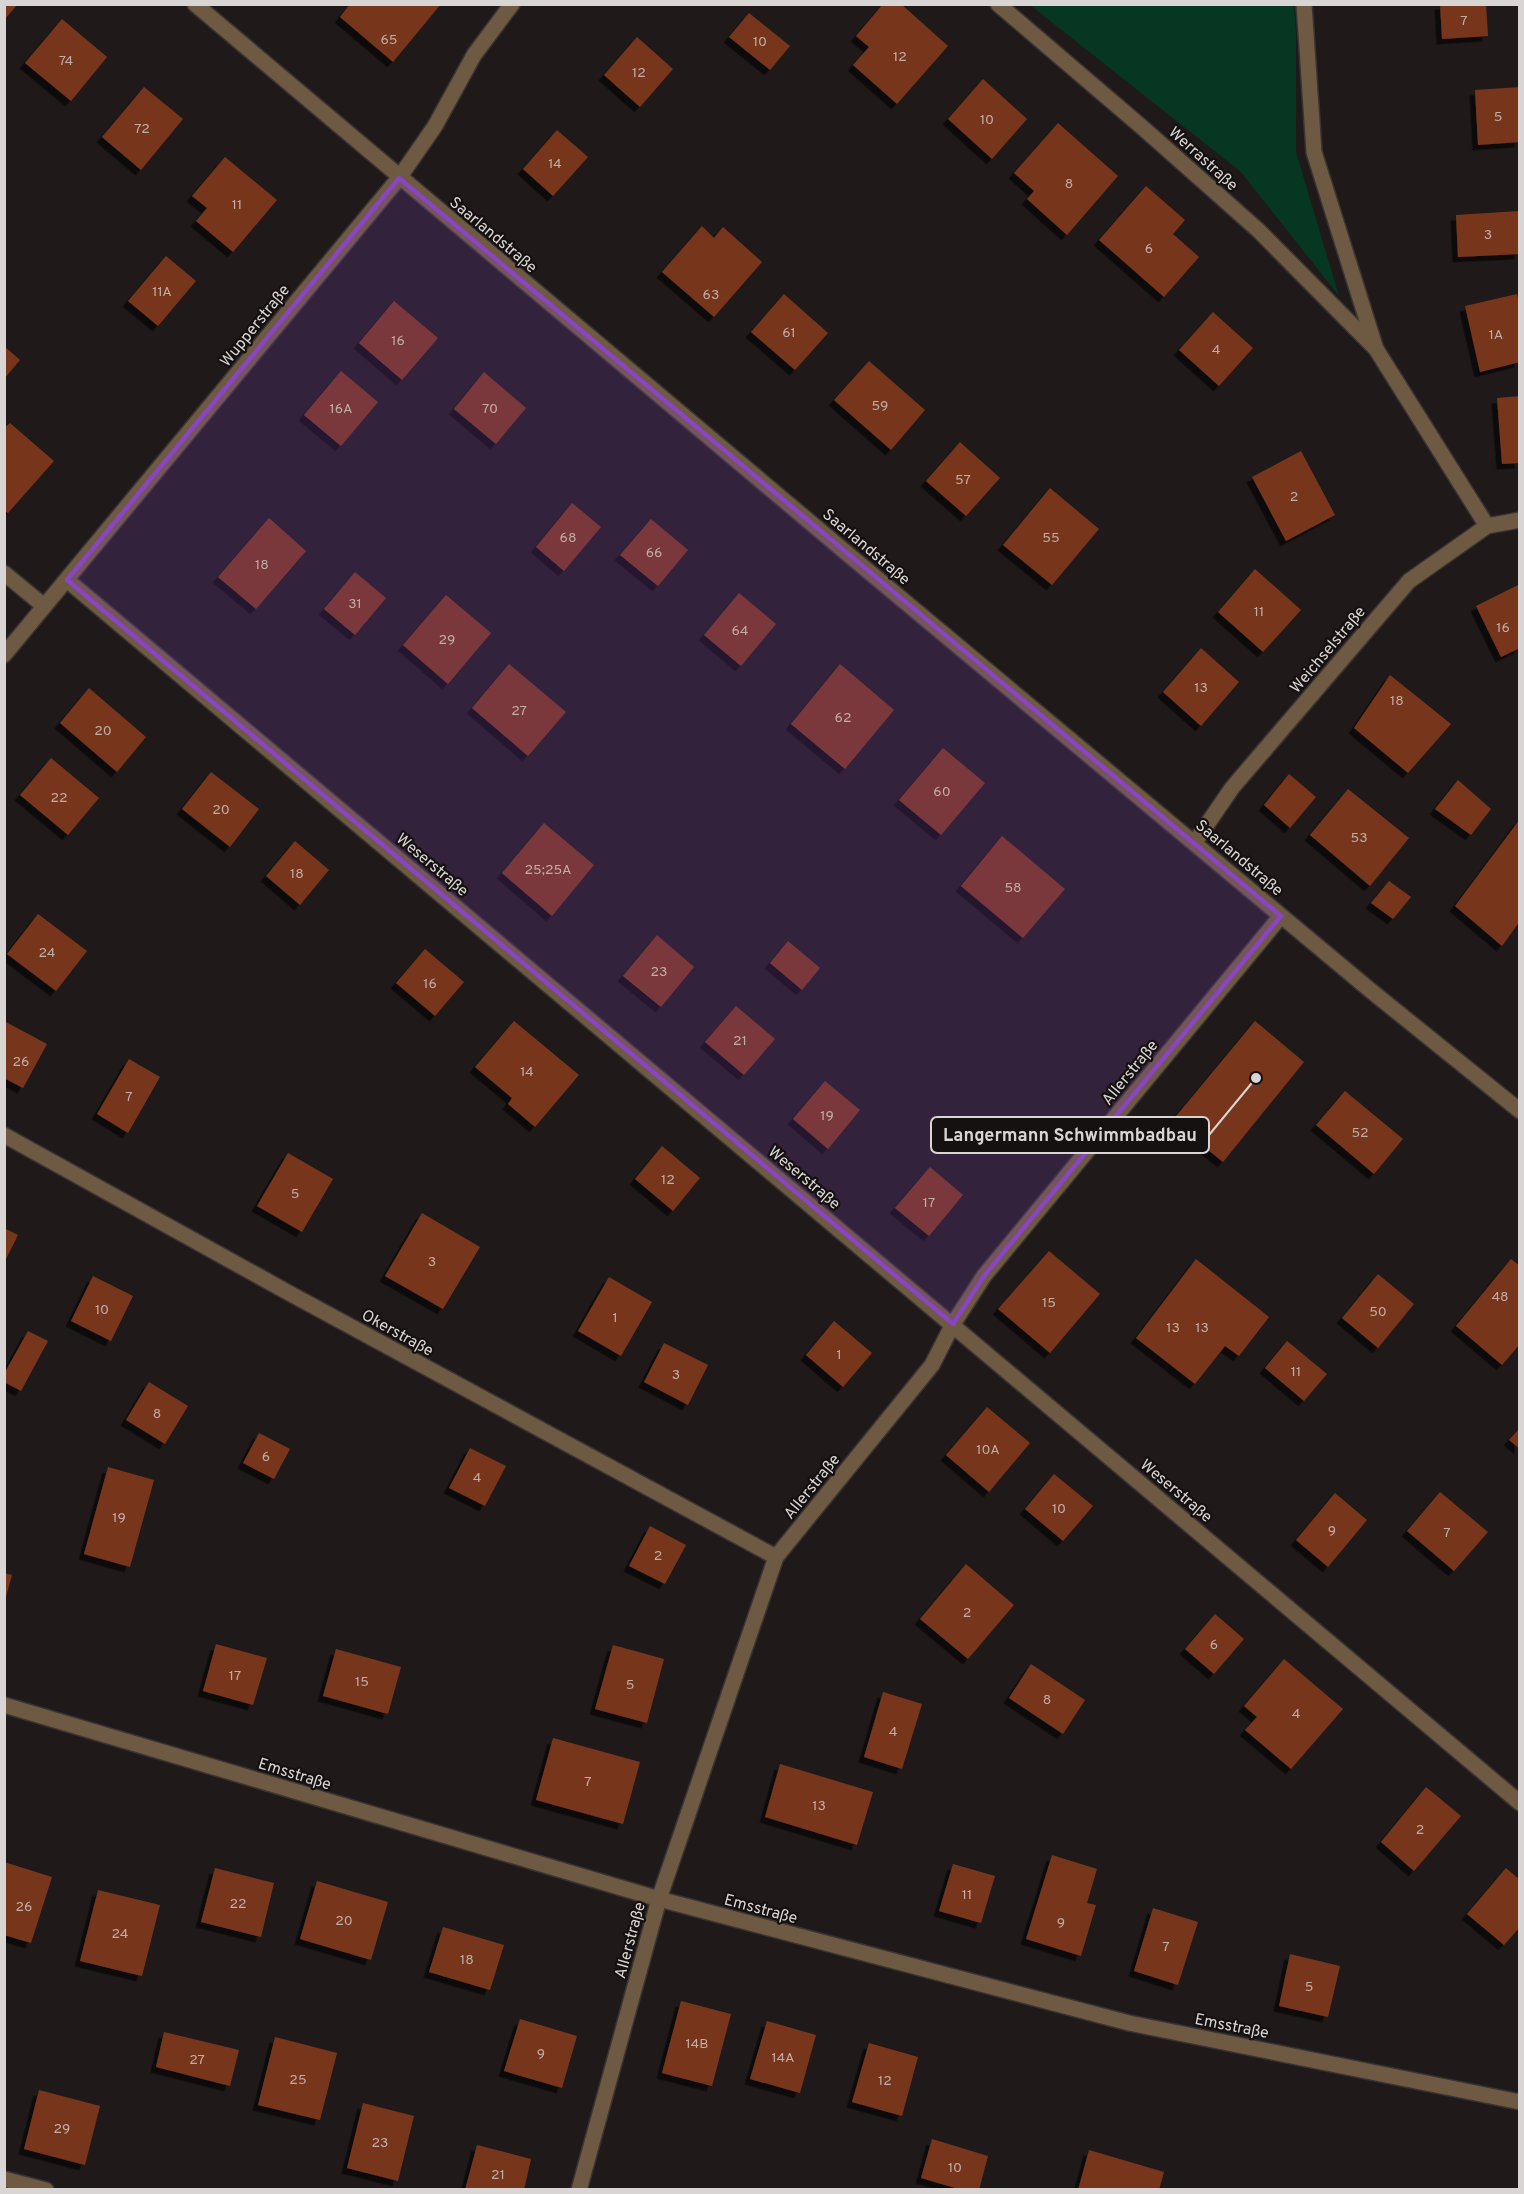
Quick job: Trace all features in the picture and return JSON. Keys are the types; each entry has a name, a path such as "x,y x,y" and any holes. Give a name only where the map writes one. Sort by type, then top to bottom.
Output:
{"street":[{"name":"Saarlandstraße","path":"195,4 399,178 1281,916 1520,1111"},
{"name":"Wupperstraße","path":"4,656 399,178 435,126 474,55 512,4"},
{"name":"Werrastraße","path":"998,4 1258,230 1376,349 1487,526"},
{"name":"Werrastraße","path":"1304,4 1314,152 1376,349"},
{"name":"Weichselstraße","path":"1195,842 1232,789 1408,581 1487,526 1520,520"},
{"path":"4,573 44,606"},
{"name":"Weserstraße","path":"67,580 1520,1803"},
{"name":"Allerstraße","path":"579,2190 658,1899 776,1557 932,1365 952,1324 984,1276 1281,916"},
{"name":"Okerstraße","path":"4,1135 289,1293 776,1557"},
{"name":"Emsstraße","path":"4,1705 658,1899 1129,2023 1520,2102"},
{"path":"4,2179 46,2190"}],"highlighted area":[{"path":"399,178 1281,916 984,1276 953,1324 67,580"}],"green space":[{"path":"1030,5 1294,5 1296,152 1339,296 1241,172"}],"building":[{"path":"4,4 18,4 4,20"},
{"path":"350,4 441,4 393,62 340,17"},
{"path":"883,4 901,4 948,46 897,104 853,65 869,47 856,36"},
{"path":"1440,4 1486,4 1488,36 1442,39"},
{"path":"749,13 790,46 770,70 729,37"},
{"path":"62,19 107,57 71,101 25,63"},
{"path":"637,37 673,69 640,107 604,75"},
{"path":"983,79 1027,119 992,159 948,119"},
{"path":"144,87 183,119 141,170 102,137"},
{"path":"1520,87 1520,142 1478,145 1475,90"},
{"path":"1058,123 1118,176 1067,235 1027,199 1034,191 1014,173"},
{"path":"557,130 588,157 553,196 523,169"},
{"path":"225,157 277,200 233,252 196,221 207,208 192,196"},
{"path":"1146,186 1185,220 1173,234 1199,257 1164,297 1099,240"},
{"path":"1520,211 1520,254 1458,257 1456,215"},
{"path":"702,226 714,238 723,227 762,262 714,317 662,272"},
{"path":"166,256 196,281 158,326 128,301"},
{"path":"784,294 828,333 795,370 751,332"},
{"path":"1517,294 1520,305 1520,362 1480,372 1465,306"},
{"path":"394,301 438,338 402,380 359,343"},
{"path":"1213,312 1253,348 1219,386 1179,350"},
{"path":"4,346 20,360 4,379"},
{"path":"869,361 925,410 891,450 834,400"},
{"path":"341,371 378,402 341,446 304,415"},
{"path":"484,372 526,408 496,444 454,409"},
{"path":"1520,396 1520,463 1502,464 1497,398"},
{"path":"10,423 54,461 8,513 4,510 4,428"},
{"path":"960,442 1000,478 966,516 926,481"},
{"path":"1301,451 1335,515 1286,541 1252,477"},
{"path":"1050,488 1099,529 1052,585 1003,545"},
{"path":"572,503 601,527 564,571 536,547"},
{"path":"269,518 306,551 256,609 218,577"},
{"path":"651,519 688,550 658,586 620,555"},
{"path":"1255,569 1301,610 1263,652 1218,612"},
{"path":"355,572 386,598 355,635 324,609"},
{"path":"1520,584 1520,648 1501,657 1476,606"},
{"path":"739,593 776,624 741,666 704,635"},
{"path":"446,595 491,633 448,684 403,645"},
{"path":"1201,648 1239,682 1201,726 1163,692"},
{"path":"509,664 566,712 528,756 472,708"},
{"path":"840,664 894,710 845,769 791,724"},
{"path":"1390,675 1451,724 1408,773 1354,728"},
{"path":"89,688 146,737 117,772 60,723"},
{"path":"943,748 985,783 941,835 899,800"},
{"path":"51,758 99,798 68,835 20,795"},
{"path":"211,772 259,809 230,847 182,809"},
{"path":"1289,774 1316,797 1290,828 1264,805"},
{"path":"1458,780 1491,809 1471,835 1435,809"},
{"path":"1348,789 1409,838 1370,886 1310,835"},
{"path":"1520,819 1520,921 1502,946 1455,906"},
{"path":"544,823 594,865 552,916 502,873"},
{"path":"1002,836 1065,889 1023,938 961,886"},
{"path":"295,841 329,870 300,905 266,876"},
{"path":"1389,881 1411,897 1393,919 1371,903"},
{"path":"38,914 87,951 56,991 7,954"},
{"path":"657,935 694,967 661,1007 623,976"},
{"path":"788,941 820,968 802,990 770,963"},
{"path":"425,949 464,982 435,1016 396,983"},
{"path":"736,1006 775,1039 744,1075 705,1042"},
{"path":"4,1021 47,1044 23,1088 4,1078"},
{"path":"514,1021 579,1075 535,1127 508,1104 512,1098 475,1067"},
{"path":"1255,1021 1304,1062 1223,1162 1172,1121"},
{"path":"129,1059 160,1077 128,1133 97,1114"},
{"path":"825,1081 860,1110 828,1149 793,1119"},
{"path":"1345,1091 1403,1139 1374,1174 1316,1125"},
{"path":"662,1146 700,1178 673,1211 635,1179"},
{"path":"288,1153 333,1179 302,1232 257,1206"},
{"path":"930,1167 963,1195 929,1236 895,1208"},
{"path":"422,1213 480,1247 443,1309 385,1276"},
{"path":"4,1228 18,1235 4,1263"},
{"path":"1049,1251 1100,1294 1050,1353 998,1309"},
{"path":"1196,1259 1269,1317 1239,1356 1225,1346 1195,1384 1136,1338"},
{"path":"1511,1259 1520,1266 1520,1344 1502,1365 1456,1326"},
{"path":"1378,1274 1414,1304 1378,1348 1342,1318"},
{"path":"93,1276 133,1296 111,1341 71,1321"},
{"path":"609,1277 652,1302 621,1356 578,1331"},
{"path":"834,1321 872,1353 843,1387 806,1355"},
{"path":"28,1331 48,1341 21,1391 4,1382 4,1374"},
{"path":"1287,1341 1327,1374 1304,1401 1265,1368"},
{"path":"664,1343 708,1365 688,1405 644,1382"},
{"path":"149,1382 188,1406 165,1444 126,1420"},
{"path":"987,1407 1030,1443 989,1492 946,1455"},
{"path":"1520,1428 1520,1449 1509,1440"},
{"path":"259,1433 290,1449 274,1479 243,1463"},
{"path":"470,1448 506,1466 485,1506 449,1488"},
{"path":"108,1467 154,1480 130,1567 84,1554"},
{"path":"1054,1474 1093,1506 1063,1541 1025,1509"},
{"path":"1440,1492 1488,1532 1454,1571 1407,1531"},
{"path":"1335,1493 1367,1520 1328,1567 1296,1540"},
{"path":"650,1526 686,1545 665,1584 629,1566"},
{"path":"966,1564 1014,1605 968,1659 920,1619"},
{"path":"4,1573 12,1575 5,1600 4,1600"},
{"path":"1215,1614 1244,1639 1214,1674 1185,1649"},
{"path":"216,1644 267,1658 253,1705 203,1691"},
{"path":"613,1645 664,1659 647,1723 595,1709"},
{"path":"336,1649 401,1667 388,1714 323,1696"},
{"path":"1284,1659 1343,1709 1291,1769 1245,1730 1257,1717 1244,1706"},
{"path":"1031,1664 1085,1700 1063,1734 1009,1698"},
{"path":"883,1692 922,1704 902,1769 864,1757"},
{"path":"553,1738 640,1762 623,1824 536,1800"},
{"path":"780,1764 873,1792 857,1845 765,1817"},
{"path":"1426,1787 1461,1816 1414,1871 1381,1842"},
{"path":"1052,1855 1097,1869 1087,1903 1096,1905 1081,1956 1026,1939"},
{"path":"4,1862 52,1877 31,1943 4,1935"},
{"path":"953,1864 995,1876 981,1923 939,1911"},
{"path":"215,1868 274,1883 261,1937 201,1922"},
{"path":"1506,1868 1520,1880 1520,1927 1504,1945 1467,1914"},
{"path":"317,1881 388,1902 371,1960 300,1939"},
{"path":"98,1890 160,1905 142,1976 80,1961"},
{"path":"1153,1908 1198,1922 1178,1985 1134,1971"},
{"path":"443,1927 504,1945 490,1990 429,1972"},
{"path":"1290,1954 1340,1966 1328,2017 1279,2006"},
{"path":"681,2001 731,2014 712,2086 662,2073"},
{"path":"520,2019 577,2036 562,2088 504,2071"},
{"path":"767,2021 816,2035 800,2093 750,2079"},
{"path":"164,2032 239,2050 230,2086 156,2067"},
{"path":"275,2037 337,2053 320,2120 258,2105"},
{"path":"869,2043 918,2057 902,2116 852,2102"},
{"path":"39,2090 100,2106 85,2165 24,2149"},
{"path":"363,2103 414,2116 398,2181 347,2168"},
{"path":"932,2139 988,2156 979,2190 962,2190 921,2178"},
{"path":"477,2145 531,2159 524,2190 465,2190"},
{"path":"1089,2150 1164,2172 1159,2190 1078,2190"}],"place":[{"name":"Langermann Schwimmbadbau","path":"1256,1078"}]}
